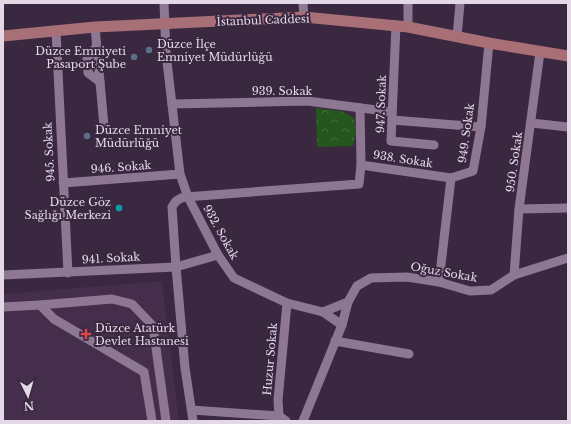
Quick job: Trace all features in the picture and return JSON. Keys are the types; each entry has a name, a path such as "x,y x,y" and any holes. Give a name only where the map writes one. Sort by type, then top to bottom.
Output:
{"main road":[{"name":"İstanbul Caddesi","path":"3,36 94,27 165,25 304,17 408,27 489,43 568,56"}],"street":[{"name":"932. Sokak","path":"164,3 166,53 180,174 188,197 218,256 234,278 287,303 323,312 342,324"},
{"path":"303,3 304,17"},
{"path":"408,3 408,27"},
{"path":"456,37 460,3"},
{"name":"947. Sokak","path":"396,26 391,141 434,145"},
{"path":"94,27 96,47 87,58 88,73 100,82 104,126"},
{"name":"945. Sokak","path":"56,31 68,273"},
{"name":"949. Sokak","path":"451,178 473,171 481,127 489,43"},
{"name":"950. Sokak","path":"514,275 519,209 540,52"},
{"name":"939. Sokak","path":"172,104 308,101 360,108 392,116 481,127"},
{"name":"938. Sokak","path":"360,108 361,165 451,178"},
{"path":"531,123 568,127"},
{"path":"193,421 185,368 172,207 178,199 188,197 359,184 361,165"},
{"name":"946. Sokak","path":"63,183 180,174"},
{"path":"439,282 451,178"},
{"path":"519,209 568,208"},
{"name":"941. Sokak","path":"3,275 176,267 218,256"},
{"name":"Oğuz Sokak","path":"342,324 348,302 357,286 372,278 407,277 439,282 470,291 491,290 514,275 568,258"},
{"path":"3,307 112,299 132,304 153,326 166,421"},
{"path":"323,312 348,302"},
{"name":"Huzur Sokak","path":"282,419 278,400 287,303"},
{"path":"40,305 54,319 144,372 152,421"},
{"path":"302,421 342,324"},
{"path":"335,342 409,354"},
{"path":"192,410 282,419"}],"shaded area":[{"name":"Düzce Atatürk Devlet Hastanesi","path":"162,281 179,421 3,421 3,294"}],"green space":[{"path":"316,108 342,111 354,118 356,132 353,146 317,147"}],"place":[{"name":"Düzce İlçe Emniyet Müdürlüğü","path":"149,50"},
{"name":"Düzce Emniyeti Pasaport Şube","path":"134,57"},
{"name":"Düzce Emniyet Müdürlüğü","path":"87,136"},
{"name":"Düzce Göz Sağlığı Merkezi","path":"119,208"},
{"name":"Düzce Atatürk Devlet Hastanesi","path":"86,334"}]}
